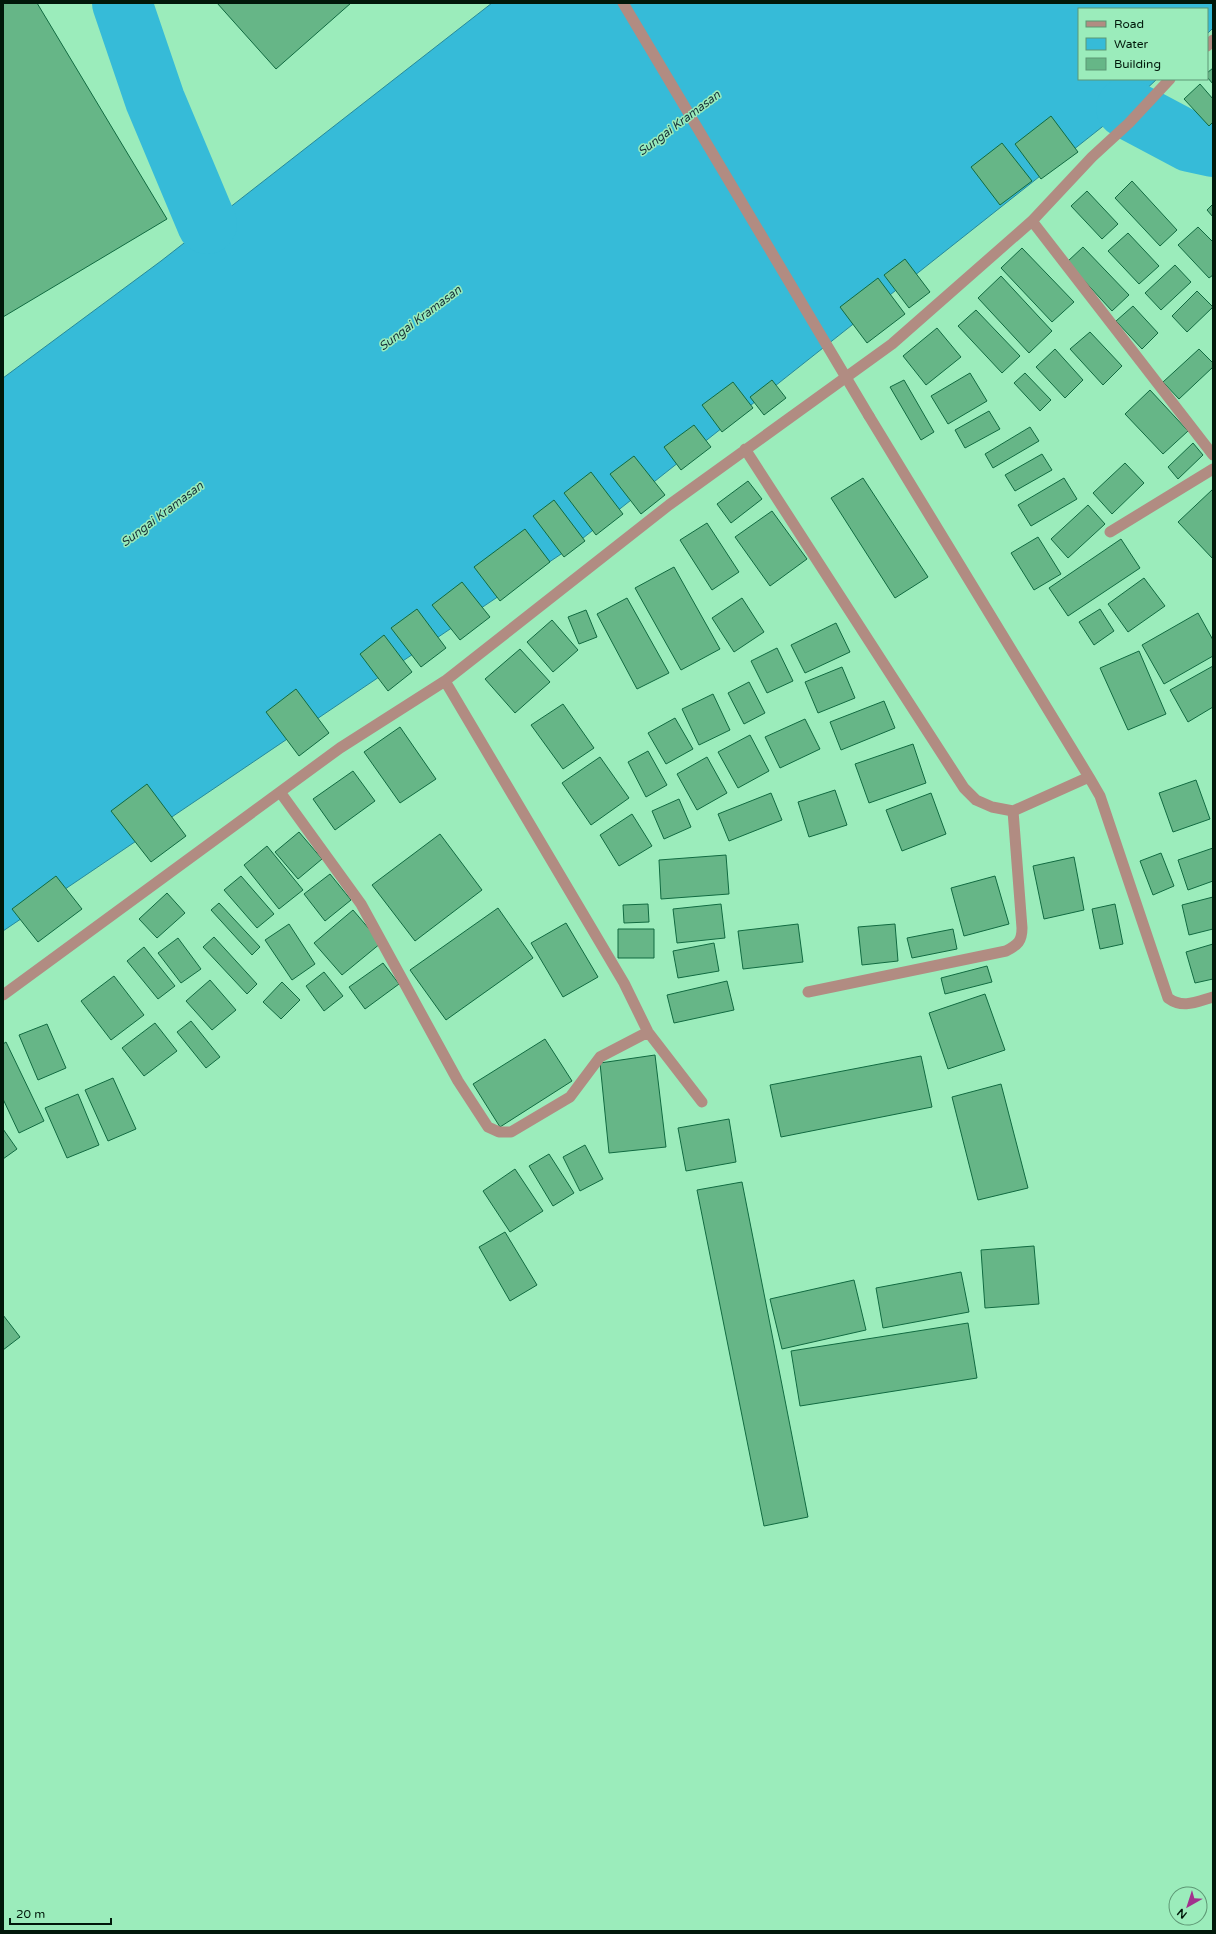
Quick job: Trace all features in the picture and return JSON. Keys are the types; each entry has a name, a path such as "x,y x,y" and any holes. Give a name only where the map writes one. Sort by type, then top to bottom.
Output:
{"street":[{"path":"623,3 869,416 1100,796 1168,998 1176,1004 1187,1004 1213,997"},
{"path":"3,995 340,748 445,681 669,505 892,344 1032,221 1092,157 1129,123 1169,80"},
{"path":"1032,221 1213,455"},
{"path":"745,450 964,788 976,800 992,807 1013,811 1089,777"},
{"path":"1110,532 1213,469"},
{"path":"445,681 624,983 648,1032 702,1102"},
{"path":"280,792 361,904 458,1081 488,1126 499,1132 511,1132 570,1097 600,1058 648,1032"},
{"path":"808,992 1006,951 1017,946 1022,938 1022,928 1013,811"}],"water":[{"name":"Sungai Kramasan","path":"492,3 1213,3 1213,28 1208,33 1208,8 1078,8 1078,80 1156,80 1126,108 573,546 3,931 3,378 161,261"}],"building":[{"path":"3,3 37,3 167,219 3,317"},
{"path":"217,3 351,3 276,69"},
{"path":"1213,68 1213,84 1208,78 1208,72"},
{"path":"1200,84 1213,99 1213,122 1209,126 1184,99"},
{"path":"1051,116 1078,152 1041,179 1015,144"},
{"path":"1002,143 1032,181 1000,205 971,167"},
{"path":"1132,181 1177,230 1160,246 1115,198"},
{"path":"1087,191 1118,224 1102,239 1071,206"},
{"path":"1213,204 1213,217 1207,210"},
{"path":"1198,227 1213,242 1213,275 1209,278 1178,245"},
{"path":"1128,233 1159,266 1139,284 1108,251"},
{"path":"1083,247 1129,295 1112,311 1067,262"},
{"path":"1022,248 1074,302 1052,322 1001,268"},
{"path":"905,259 930,292 909,308 884,275"},
{"path":"1175,265 1191,282 1161,310 1145,293"},
{"path":"1001,276 1052,331 1029,353 978,298"},
{"path":"878,278 905,314 867,343 840,307"},
{"path":"1197,291 1213,307 1187,332 1172,316"},
{"path":"1133,306 1158,333 1142,349 1116,321"},
{"path":"976,310 1020,356 1002,373 958,326"},
{"path":"937,328 961,357 926,385 903,356"},
{"path":"1090,332 1122,366 1103,385 1070,349"},
{"path":"1055,349 1083,380 1065,398 1036,367"},
{"path":"1199,349 1213,363 1213,367 1179,399 1163,382"},
{"path":"970,373 987,401 948,424 931,396"},
{"path":"1025,373 1051,400 1040,411 1014,383"},
{"path":"772,380 786,398 764,415 750,397"},
{"path":"904,380 934,432 921,440 890,387"},
{"path":"733,382 753,408 722,432 702,405"},
{"path":"1150,390 1188,431 1163,454 1125,414"},
{"path":"989,411 1000,429 965,448 955,430"},
{"path":"694,425 711,447 681,470 664,447"},
{"path":"1030,427 1039,441 993,468 985,454"},
{"path":"1193,443 1203,455 1178,479 1168,467"},
{"path":"1042,454 1052,470 1015,491 1005,475"},
{"path":"634,456 665,495 641,514 610,474"},
{"path":"1125,463 1144,483 1112,514 1093,493"},
{"path":"591,472 623,514 596,535 564,493"},
{"path":"863,478 928,577 895,598 831,498"},
{"path":"1064,478 1077,499 1031,526 1018,505"},
{"path":"748,481 762,499 731,523 717,504"},
{"path":"1213,489 1213,559 1178,522"},
{"path":"554,500 585,541 564,557 533,516"},
{"path":"1088,505 1105,524 1068,558 1051,539"},
{"path":"772,511 807,559 770,586 735,537"},
{"path":"707,523 739,572 712,590 680,540"},
{"path":"525,529 550,562 500,601 474,567"},
{"path":"1038,537 1061,574 1034,590 1011,553"},
{"path":"1121,539 1140,568 1068,616 1049,588"},
{"path":"674,567 720,649 681,670 635,588"},
{"path":"1144,578 1165,606 1128,632 1108,604"},
{"path":"462,582 490,617 460,640 432,605"},
{"path":"627,598 669,673 637,689 597,614"},
{"path":"742,598 764,632 734,652 712,618"},
{"path":"417,609 446,648 421,667 391,628"},
{"path":"1100,609 1114,631 1094,645 1079,622"},
{"path":"586,610 597,637 579,644 568,617"},
{"path":"1198,613 1213,640 1213,656 1164,684 1142,645"},
{"path":"552,620 578,650 553,672 527,642"},
{"path":"836,623 850,652 805,673 791,645"},
{"path":"384,635 412,672 388,691 360,654"},
{"path":"777,648 793,681 767,693 751,661"},
{"path":"520,649 550,682 515,713 485,679"},
{"path":"1139,651 1166,714 1128,730 1100,668"},
{"path":"1213,666 1213,707 1188,722 1170,690"},
{"path":"842,667 855,698 818,713 805,682"},
{"path":"749,682 765,713 744,724 728,693"},
{"path":"296,689 329,733 299,756 266,712"},
{"path":"713,694 730,730 699,745 682,709"},
{"path":"884,701 895,728 841,750 830,722"},
{"path":"563,704 594,748 563,769 531,725"},
{"path":"675,718 693,749 666,764 648,733"},
{"path":"805,719 820,749 780,768 765,737"},
{"path":"400,727 436,779 400,803 364,752"},
{"path":"750,735 769,771 738,788 718,752"},
{"path":"913,744 926,783 869,803 855,764"},
{"path":"648,751 667,785 646,797 628,762"},
{"path":"600,757 629,798 591,825 562,783"},
{"path":"707,757 727,793 697,810 677,774"},
{"path":"353,771 375,801 335,830 313,799"},
{"path":"1196,780 1210,819 1173,832 1159,793"},
{"path":"147,784 186,836 151,862 111,811"},
{"path":"835,790 847,825 809,837 798,802"},
{"path":"771,793 782,820 729,841 718,814"},
{"path":"931,793 946,834 902,851 886,810"},
{"path":"679,799 691,827 664,839 652,811"},
{"path":"632,814 652,846 619,866 600,835"},
{"path":"299,832 322,859 298,879 275,852"},
{"path":"440,834 482,890 415,941 372,885"},
{"path":"267,846 303,890 279,909 244,865"},
{"path":"1213,848 1213,881 1188,890 1178,860"},
{"path":"1161,853 1174,886 1153,895 1140,861"},
{"path":"726,855 729,894 661,899 659,860"},
{"path":"1074,857 1084,910 1044,919 1033,866"},
{"path":"330,874 351,900 325,921 304,894"},
{"path":"56,876 82,909 38,942 12,909"},
{"path":"241,876 274,914 257,928 224,890"},
{"path":"995,876 1009,924 964,936 951,888"},
{"path":"167,893 185,913 157,938 139,919"},
{"path":"1213,897 1213,929 1189,935 1182,905"},
{"path":"219,903 260,947 252,955 211,910"},
{"path":"648,904 649,922 624,923 623,905"},
{"path":"721,904 725,938 677,943 673,909"},
{"path":"1115,904 1123,944 1100,949 1092,909"},
{"path":"498,908 533,958 446,1020 410,970"},
{"path":"353,910 381,943 342,975 314,943"},
{"path":"566,923 598,977 563,997 531,943"},
{"path":"289,924 315,964 292,980 265,940"},
{"path":"798,924 803,962 743,969 738,931"},
{"path":"895,924 898,961 862,965 858,927"},
{"path":"618,929 654,929 654,958 618,958"},
{"path":"953,929 957,949 912,958 907,938"},
{"path":"214,937 257,984 247,994 203,947"},
{"path":"178,938 201,969 181,983 158,953"},
{"path":"714,943 719,971 678,978 673,951"},
{"path":"1213,944 1213,979 1195,983 1186,952"},
{"path":"144,947 175,986 158,999 127,961"},
{"path":"383,963 399,984 365,1009 349,987"},
{"path":"987,966 992,982 945,994 941,978"},
{"path":"324,972 343,996 324,1011 306,986"},
{"path":"114,976 144,1015 111,1040 81,1001"},
{"path":"210,980 236,1010 212,1030 186,1001"},
{"path":"727,981 734,1010 674,1023 667,995"},
{"path":"282,982 300,1000 281,1019 263,1002"},
{"path":"985,994 1005,1050 948,1069 929,1013"},
{"path":"191,1021 220,1057 206,1068 177,1032"},
{"path":"155,1023 177,1051 144,1076 122,1048"},
{"path":"47,1024 66,1068 38,1080 19,1035"},
{"path":"545,1039 572,1081 500,1127 473,1084"},
{"path":"6,1042 44,1121 19,1133 3,1099 3,1044"},
{"path":"655,1055 666,1147 609,1153 600,1063"},
{"path":"921,1056 932,1107 781,1137 770,1085"},
{"path":"113,1078 136,1129 108,1141 85,1090"},
{"path":"1001,1084 1028,1188 978,1200 952,1097"},
{"path":"78,1094 99,1145 67,1158 45,1108"},
{"path":"729,1119 736,1162 686,1171 678,1128"},
{"path":"3,1129 17,1149 3,1159"},
{"path":"585,1145 603,1179 580,1191 563,1157"},
{"path":"549,1154 574,1193 553,1206 529,1166"},
{"path":"515,1169 543,1211 510,1232 483,1191"},
{"path":"742,1182 808,1517 764,1526 697,1190"},
{"path":"505,1232 537,1285 510,1301 479,1247"},
{"path":"1034,1246 1039,1304 985,1308 981,1250"},
{"path":"961,1272 969,1312 883,1328 876,1288"},
{"path":"854,1280 866,1330 782,1349 770,1299"},
{"path":"3,1315 20,1337 3,1350"},
{"path":"968,1323 977,1378 800,1406 791,1351"}],"waterway":[{"path":"122,3 155,100 207,224"},
{"path":"1126,108 1190,142 1213,147"}]}
